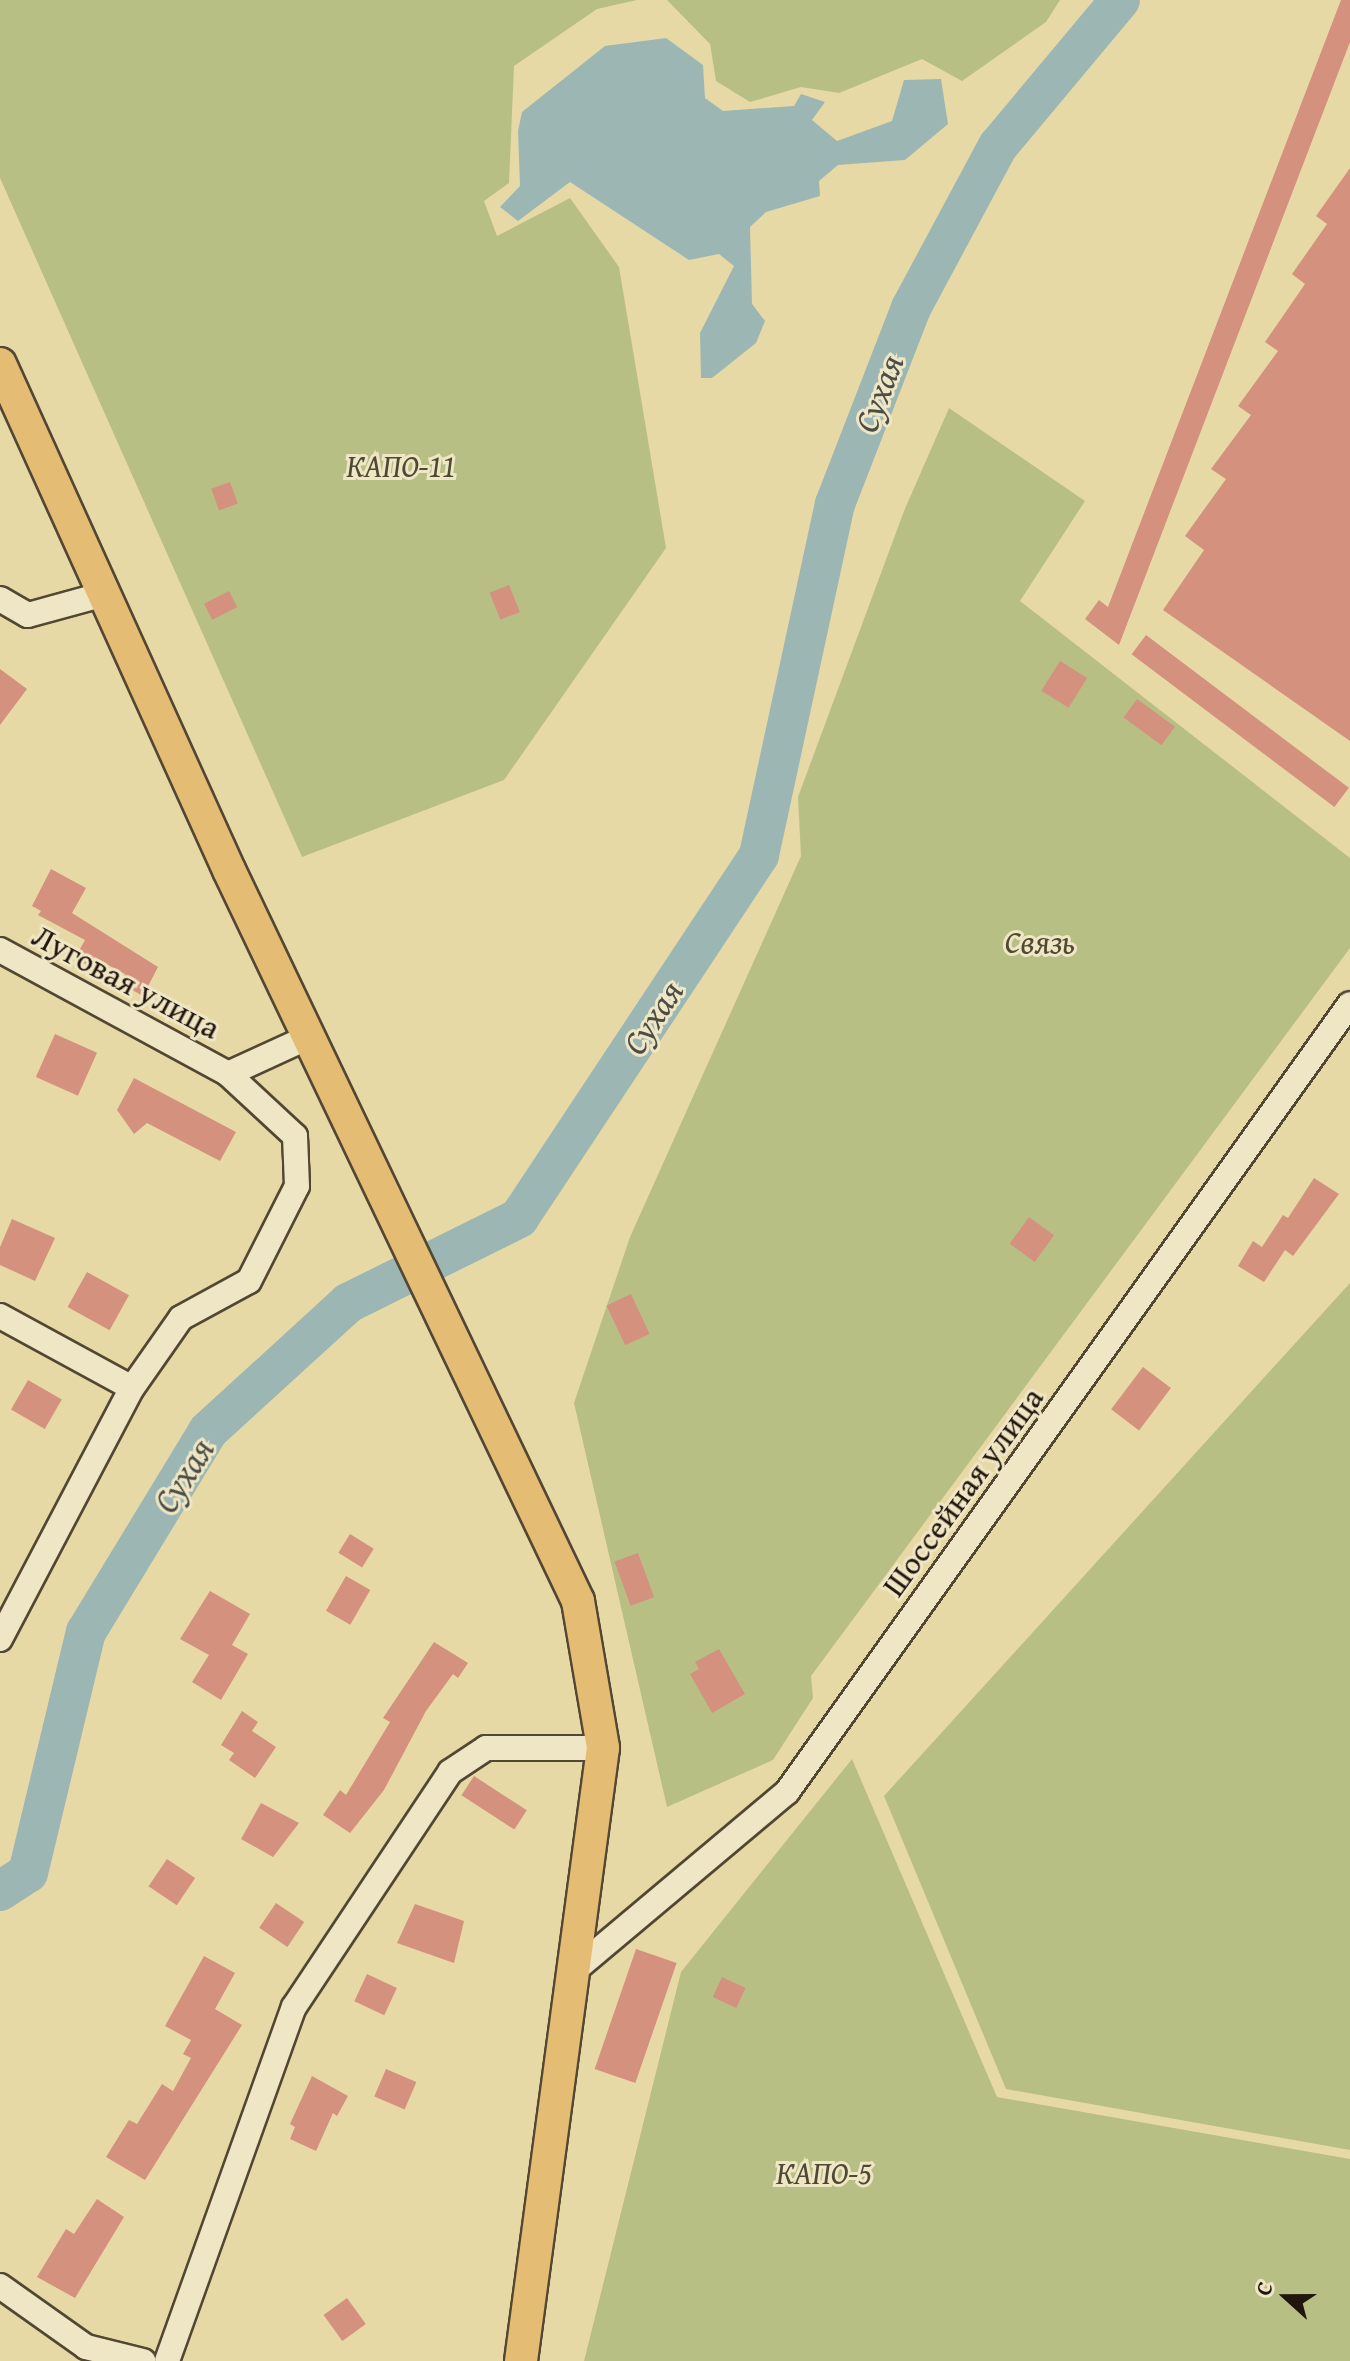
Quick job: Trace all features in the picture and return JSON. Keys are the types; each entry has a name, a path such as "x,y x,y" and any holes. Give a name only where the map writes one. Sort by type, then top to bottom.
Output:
{"main road":[{"path":"0,364 309,1037 412,1246 578,1601 603,1748 576,1969 521,2361"}],"street":[{"path":"0,599 28,615 105,594"},
{"name":"Луговая улица","path":"0,950 228,1074 309,1037"},
{"name":"Шоссейная улица","path":"576,1969 787,1792 1350,1004"},
{"path":"0,1639 132,1388 181,1318 249,1281 297,1186 295,1136 228,1074"},
{"path":"0,1316 132,1388"},
{"path":"167,2361 294,2007 450,1772 486,1748 603,1748"},
{"path":"0,2286 86,2347 143,2361"}],"green space":[{"name":"КАПО-11","path":"0,0 637,0 597,9 514,66 509,183 484,201 497,236 570,198 619,267 666,548 504,780 302,857 0,178"},
{"path":"667,0 1060,0 1046,22 962,81 922,59 839,93 801,87 750,102 716,81 710,44"},
{"name":"Связь","path":"949,408 1085,501 1020,601 1350,858 1350,948 811,1676 813,1698 773,1760 667,1807 574,1403 630,1237 801,856 798,797 904,511"},
{"path":"1350,1283 1350,2150 1006,2089 884,1796"},
{"name":"КАПО-5","path":"852,1759 997,2097 1350,2159 1350,2361 584,2361 681,1972"}],"water":[{"path":"666,38 703,65 705,98 723,111 794,106 801,94 825,102 812,120 837,141 892,121 904,80 941,79 948,124 905,160 838,165 819,181 820,196 766,212 750,227 752,304 765,321 756,343 712,378 701,378 700,333 734,266 719,254 689,260 570,182 518,221 500,207 520,186 518,131 522,112 605,46"}],"building":[{"path":"1341,0 1350,0 1350,42 1119,645 1085,619 1099,600 1108,607"},
{"path":"1350,168 1350,741 1163,610 1204,550 1185,536 1226,479 1211,469 1251,415 1238,406 1278,351 1265,342 1305,284 1292,274 1327,224 1316,216"},
{"path":"230,482 238,504 219,510 211,489"},
{"path":"509,585 520,612 500,620 490,593"},
{"path":"229,591 237,607 212,620 204,604"},
{"path":"1146,635 1349,788 1334,807 1132,654"},
{"path":"1060,661 1087,678 1069,708 1041,691"},
{"path":"0,669 27,689 0,725"},
{"path":"1137,699 1175,727 1162,745 1123,718"},
{"path":"51,869 86,888 72,913 158,967 143,996 120,983 125,974 95,958 90,967 75,958 85,940 38,915 41,911 32,906"},
{"path":"55,1034 97,1053 78,1096 36,1077"},
{"path":"134,1078 236,1132 220,1161 147,1123 134,1134 117,1110"},
{"path":"1314,1178 1339,1194 1293,1256 1285,1250 1264,1282 1238,1266 1253,1241 1262,1247 1283,1215 1288,1218"},
{"path":"1029,1217 1054,1235 1035,1262 1010,1244"},
{"path":"12,1219 55,1238 35,1281 0,1265 0,1247"},
{"path":"87,1272 129,1295 110,1330 68,1307"},
{"path":"631,1294 650,1334 625,1345 607,1305"},
{"path":"1143,1367 1171,1388 1139,1430 1111,1409"},
{"path":"28,1380 62,1400 45,1429 11,1409"},
{"path":"350,1534 374,1549 362,1567 338,1553"},
{"path":"638,1553 654,1597 631,1606 615,1562"},
{"path":"346,1576 370,1590 350,1625 326,1611"},
{"path":"210,1591 250,1614 232,1645 248,1654 221,1700 192,1682 209,1655 180,1639"},
{"path":"434,1642 468,1663 458,1678 453,1674 426,1711 384,1790 350,1833 323,1815 340,1790 346,1795 390,1722 383,1718"},
{"path":"719,1649 745,1694 712,1713 690,1674 699,1669 695,1662"},
{"path":"242,1711 258,1722 252,1731 276,1747 255,1778 229,1760 234,1753 221,1745"},
{"path":"474,1776 527,1810 514,1830 461,1795"},
{"path":"261,1803 299,1823 273,1857 241,1839"},
{"path":"167,1859 195,1878 177,1905 149,1886"},
{"path":"276,1903 304,1922 287,1947 259,1928"},
{"path":"415,1904 464,1921 454,1963 397,1943"},
{"path":"636,1949 677,1963 635,2083 595,2069"},
{"path":"204,1956 235,1973 215,2009 242,2025 145,2180 106,2157 129,2120 137,2124 162,2084 173,2091 191,2058 183,2054 191,2040 165,2026"},
{"path":"367,1974 397,1988 384,2015 354,2001"},
{"path":"722,1977 746,1988 736,2008 713,1997"},
{"path":"386,2069 416,2082 405,2110 374,2097"},
{"path":"312,2076 348,2096 337,2116 333,2113 316,2151 290,2139 295,2127 290,2124"},
{"path":"97,2199 124,2217 75,2298 37,2277 66,2229 74,2234"},
{"path":"347,2298 366,2324 342,2341 324,2315"}],"waterway":[{"name":"Сухая","path":"0,1891 28,1873 86,1632 208,1431 348,1303 519,1218 759,855 835,504 911,308 998,146 1120,0"}]}
